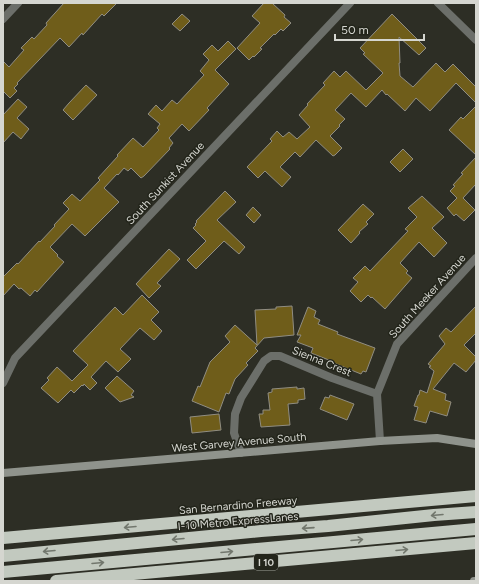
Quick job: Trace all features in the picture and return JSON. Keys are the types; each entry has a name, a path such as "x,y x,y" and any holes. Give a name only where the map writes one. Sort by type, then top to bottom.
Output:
{"highway":[{"name":"San Bernardino Freeway","path":"3,538 476,496"},
{"name":"I-10 Metro ExpressLanes","path":"3,556 476,512"},
{"path":"3,572 476,529"},
{"name":"I 10","path":"56,581 476,543"}],"street":[{"path":"3,19 18,3"},
{"name":"South Sunkist Avenue","path":"3,383 15,358 350,3"},
{"path":"438,3 476,40"},
{"name":"South Meeker Avenue","path":"380,441 377,394 397,344 476,258"},
{"name":"Sienna Crest","path":"241,453 234,433 235,414 241,398 264,361 271,356 280,356 332,378 377,394"},
{"name":"West Garvey Avenue South","path":"3,473 380,441 437,438 476,444"}],"building":[{"path":"64,3 117,3 104,16 102,14 83,35 82,33 69,47 60,38 17,83 18,84 14,88 17,91 10,98 3,91 3,61 9,67 24,50 21,48 32,37 34,39"},
{"path":"264,3 272,3 291,23 283,31 281,29 275,35 274,34 260,48 262,49 249,60 237,48 260,23 252,16"},
{"path":"182,14 190,21 180,31 172,24"},
{"path":"392,14 426,48 419,55 399,37 400,76 413,87 436,63 445,72 453,64 476,87 476,103 456,83 430,111 416,98 405,111 382,90 366,107 351,93 335,110 345,119 330,136 342,148 335,155 333,156 316,140 300,157 295,152 280,167 291,177 282,187 265,171 258,178 247,167 272,141 270,139 277,131 283,137 289,132 297,139 310,127 299,115 325,85 323,83 334,71 340,77 346,71 366,90 383,73 363,54 365,53 360,48"},
{"path":"228,41 236,49 215,70 229,84 207,108 209,110 189,131 182,124 169,138 173,143 169,148 170,149 144,176 141,178 131,168 128,171 124,168 118,175 117,174 104,188 119,202 85,236 72,224 50,247 64,262 37,292 35,290 30,296 14,284 3,296 3,277 17,263 18,264 39,241 40,242 69,209 63,203 72,194 80,201 100,180 98,178 133,138 143,147 159,130 157,128 160,124 148,114 156,105 162,111 172,100 177,104 204,75 200,71 209,60 203,54 212,45 218,51"},
{"path":"86,85 97,95 73,120 63,110"},
{"path":"18,99 27,107 17,118 29,129 21,139 13,132 3,143 3,115"},
{"path":"476,106 476,155 449,130 461,117 463,119"},
{"path":"403,149 413,159 400,172 390,162"},
{"path":"476,157 476,184 463,198 475,210 464,221 456,214 454,216 447,208 457,198 450,191 455,186 453,185 463,174 461,173"},
{"path":"225,191 236,202 217,220 245,247 239,254 224,241 196,269 187,260 206,241 193,228 196,225 196,221"},
{"path":"422,196 444,217 432,228 447,243 434,257 419,242 400,263 408,271 406,273 412,278 385,309 368,295 361,302 350,291 358,282 353,278 365,266 370,271 408,231 405,229 417,217 408,208"},
{"path":"363,204 374,214 366,222 368,224 359,232 360,233 351,243 338,230"},
{"path":"253,207 261,215 254,223 246,215"},
{"path":"169,249 180,259 157,283 161,286 149,298 136,284"},
{"path":"142,295 159,312 151,320 162,331 154,340 140,328 120,349 131,359 118,372 106,361 91,377 97,383 90,390 84,384 74,393 71,390 58,403 41,388 49,380 47,378 57,367 72,381 88,365 73,351 115,307 123,315"},
{"path":"292,306 294,335 264,338 255,348 258,351 246,363 248,365 235,379 229,394 226,393 219,412 192,401 198,386 200,387 210,362 230,342 225,336 235,325 257,345 255,310 276,309 276,307"},
{"path":"476,306 476,333 464,345 476,357 476,360 466,372 454,363 433,389 446,394 445,400 451,402 447,416 430,411 426,423 414,420 418,407 414,406 420,390 427,393 434,371 428,364 445,344 439,336 446,328 451,332"},
{"path":"308,307 316,311 314,317 320,320 318,324 338,332 337,334 375,348 366,372 363,371 361,374 311,353 313,348 297,342 301,335 297,335"},
{"path":"117,376 134,391 131,395 134,397 120,402 105,388"},
{"path":"297,387 297,389 304,388 305,399 298,400 298,403 288,404 290,425 261,427 259,414 263,414 263,410 270,410 268,393 272,392 272,389"},
{"path":"330,395 354,404 347,420 320,409 325,397 329,398"},
{"path":"219,414 221,430 192,433 190,417"}]}
